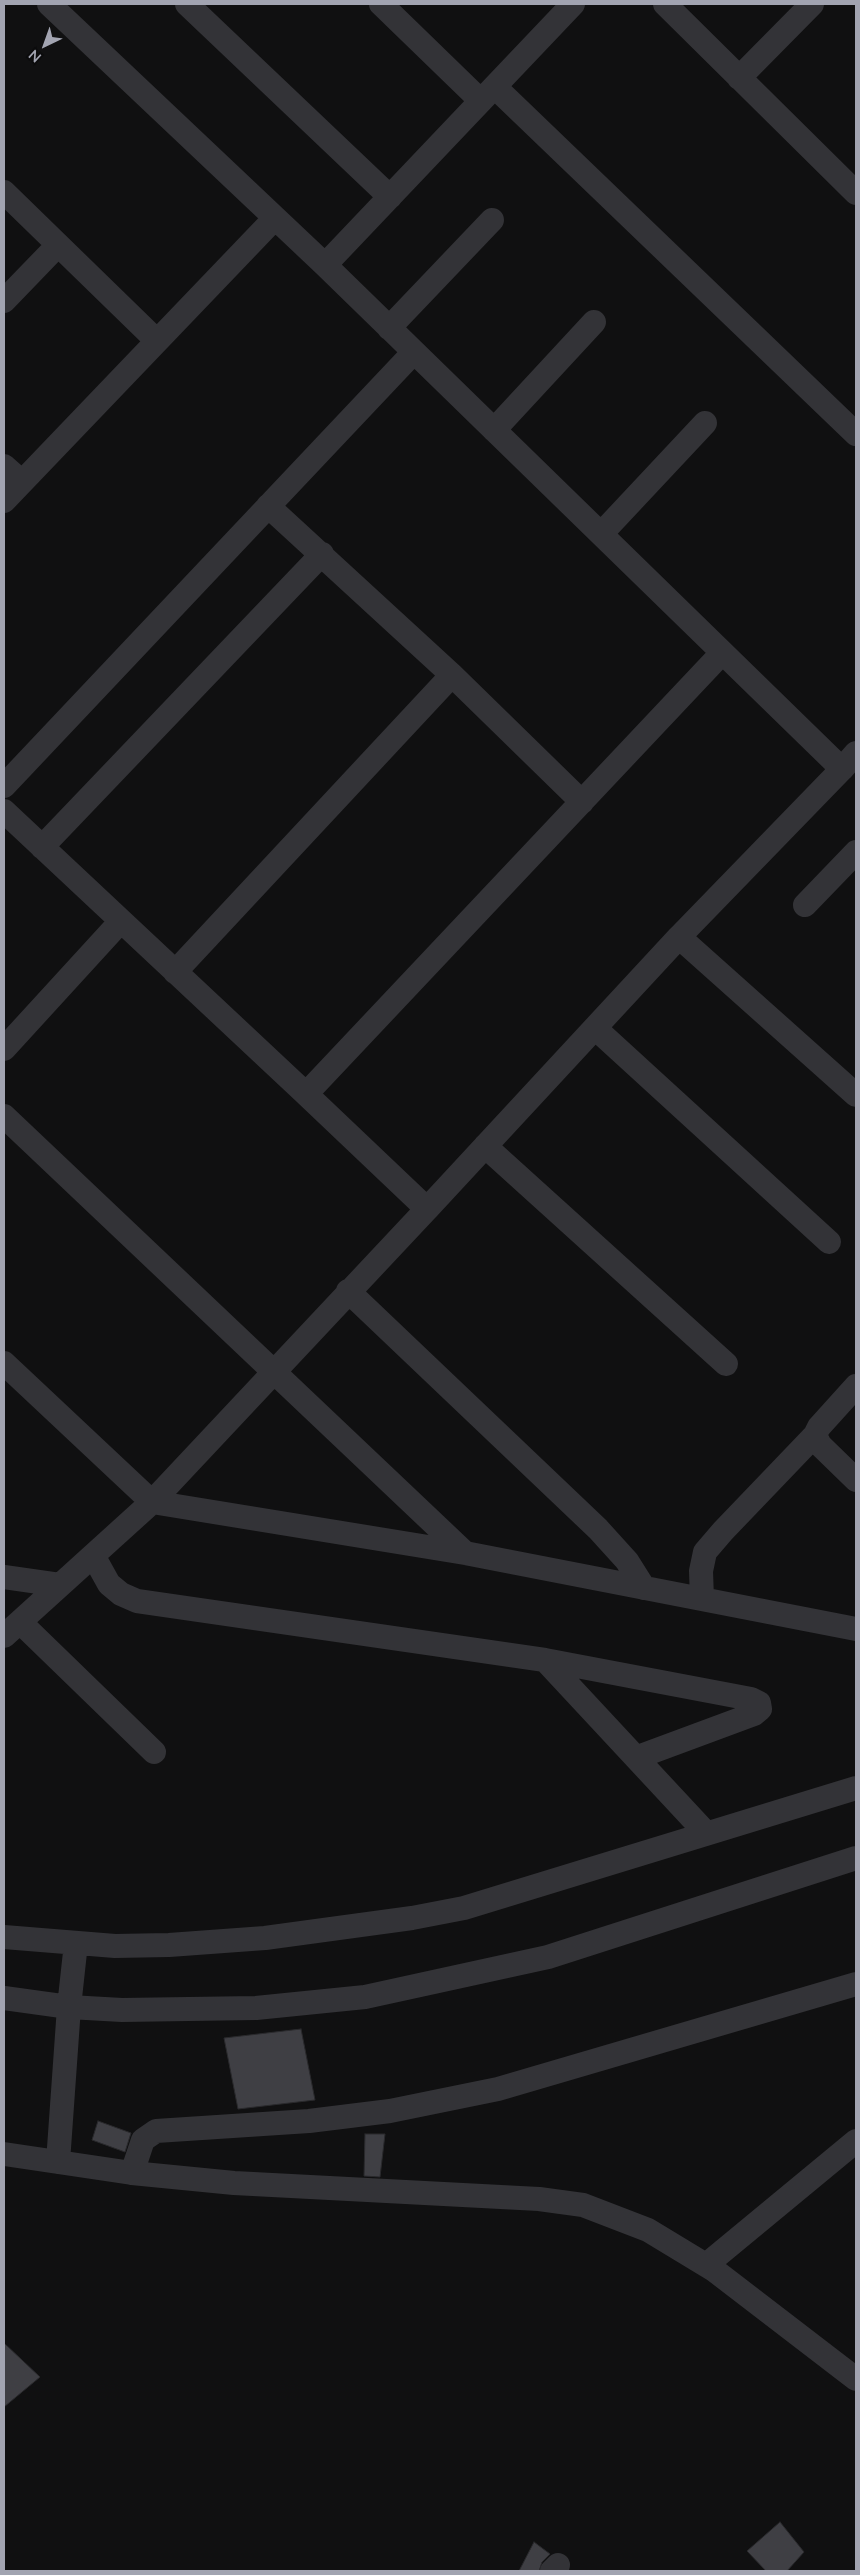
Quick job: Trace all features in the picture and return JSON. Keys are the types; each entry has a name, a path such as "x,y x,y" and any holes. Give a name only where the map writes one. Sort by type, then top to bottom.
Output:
{"street":[{"path":"49,4 390,328 722,652 849,761 679,937 152,1502 94,1557 12,1629 154,1752"},
{"path":"187,4 390,197"},
{"path":"381,4 488,94 856,434"},
{"path":"324,265 573,4"},
{"path":"664,4 856,193"},
{"path":"739,78 812,4"},
{"path":"4,192 157,341"},
{"path":"4,501 275,218"},
{"path":"390,328 492,220"},
{"path":"7,292 58,245"},
{"path":"494,430 594,322"},
{"path":"4,786 414,352"},
{"path":"601,534 705,424"},
{"path":"4,466 22,482"},
{"path":"268,506 452,675 582,802"},
{"path":"42,847 322,554"},
{"path":"306,1094 722,652"},
{"path":"175,972 452,675"},
{"path":"4,811 427,1209"},
{"path":"804,905 856,852"},
{"path":"4,1049 121,921"},
{"path":"679,937 856,1095"},
{"path":"595,1028 829,1242"},
{"path":"4,1116 273,1373 466,1553"},
{"path":"485,1146 726,1364"},
{"path":"348,1292 598,1529 627,1561 644,1588"},
{"path":"4,1363 152,1502 466,1553 856,1629"},
{"path":"702,1599 701,1571 705,1552 722,1530 815,1435 819,1426 856,1386"},
{"path":"815,1435 820,1445 856,1480"},
{"path":"94,1557 109,1584 121,1594 137,1601 545,1660 751,1699 761,1706 758,1712 754,1714 638,1757"},
{"path":"4,1577 60,1585"},
{"path":"545,1660 638,1757 706,1833"},
{"path":"4,1937 73,1963 169,1945 265,1938 412,1918 464,1908 856,1788"},
{"path":"4,1998 69,2007 122,2010 256,2008 365,1997 548,1957 856,1858"},
{"path":"58,2162 73,1963"},
{"path":"132,2173 143,2140 156,2130 309,2121 390,2111 498,2089 856,1984"},
{"path":"706,2265 856,2142"},
{"path":"4,2154 132,2173 234,2183 538,2199 583,2205 648,2230 706,2265 856,2379"}],"building":[{"path":"301,2029 315,2100 238,2109 224,2038"},
{"path":"98,2121 131,2133 125,2152 92,2140"},
{"path":"365,2134 385,2134 380,2177 364,2176"},
{"path":"4,2343 40,2377 4,2407"},
{"path":"780,2522 804,2552 787,2571 766,2571 747,2551"},
{"path":"534,2542 550,2554 542,2562 539,2571 519,2571"}]}
